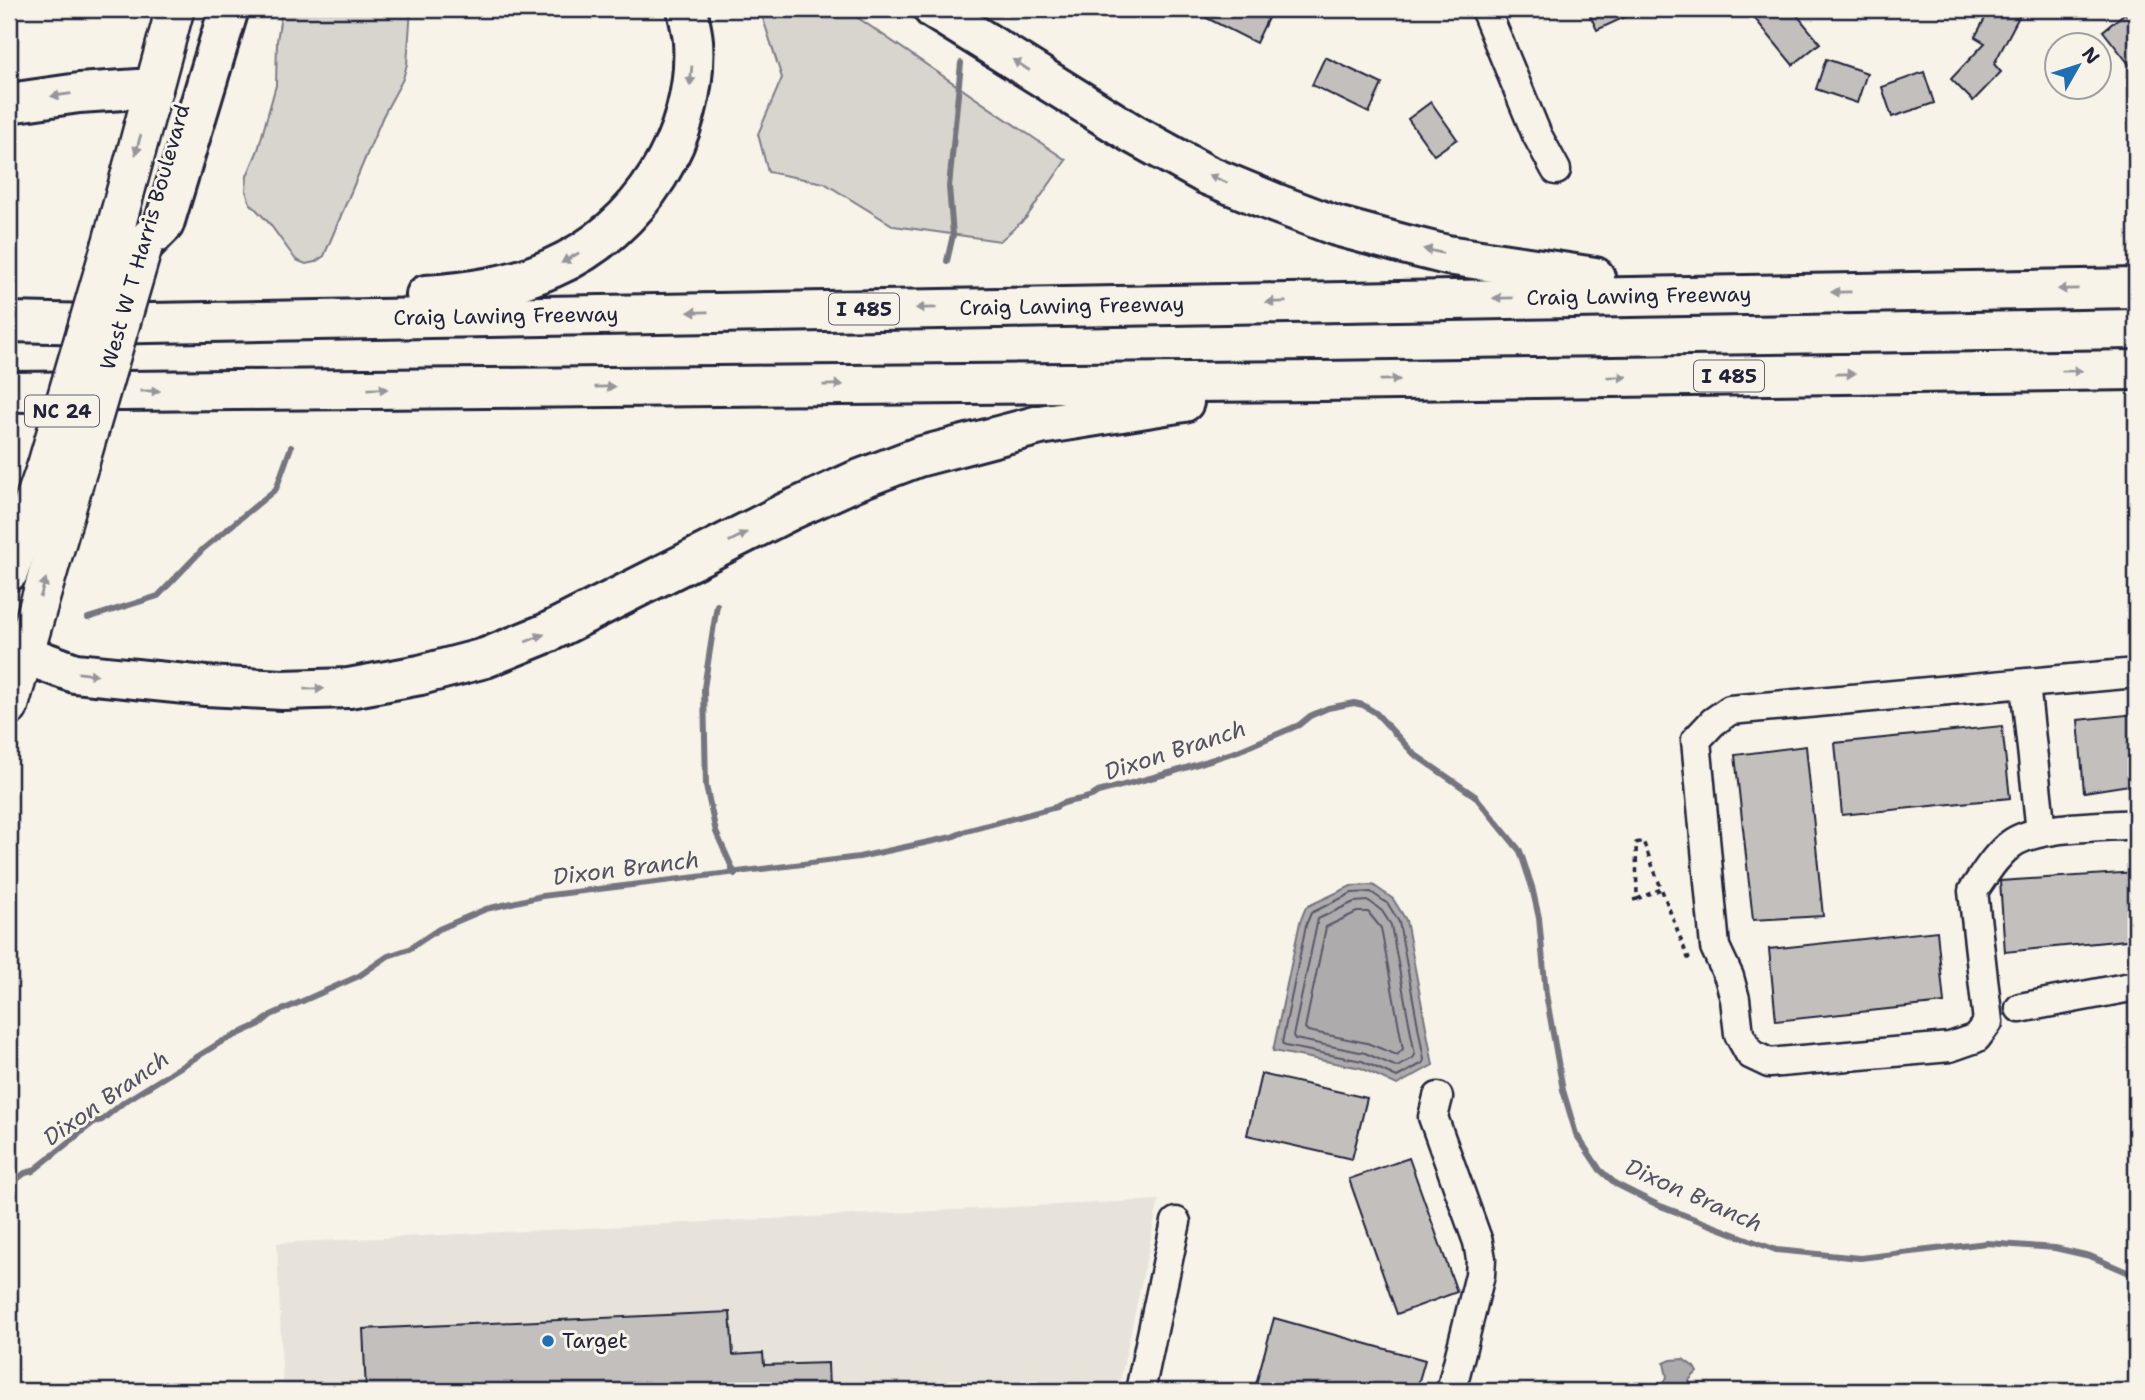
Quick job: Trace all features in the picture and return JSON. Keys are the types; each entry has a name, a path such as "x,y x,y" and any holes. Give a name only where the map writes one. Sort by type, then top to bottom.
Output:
{"highway":[{"path":"128,245 164,224 229,9"},
{"path":"325,318 363,297 469,292 515,281 553,268 588,248 614,228 636,207 657,180 674,146 686,110 692,78 692,40 687,9"},
{"path":"933,9 1099,113 1207,175 1336,226 1447,255 1718,294"},
{"path":"9,103 79,93 153,88"},
{"name":"Craig Lawing Freeway","path":"9,322 94,324 2136,288"},
{"name":"I 485","path":"9,392 1321,381 2136,370"},
{"path":"16,651 75,673 219,687 283,690 349,688 420,675 485,658 547,633 789,511 855,481 918,457 1040,425 1321,381"}],"main road":[{"name":"West W T Harris Boulevard","path":"128,245 153,88 175,9"},
{"name":"West W T Harris Boulevard","path":"9,707 16,651 62,467 128,245 209,9"},
{"name":"West W T Harris Boulevard","path":"9,572 62,467"}],"street":[{"path":"1485,9 1536,135 1556,170"},
{"path":"2136,673 1730,710 1713,722 1696,740 1715,947 1729,977 1735,999 1739,1034 1750,1054 1769,1063 1950,1047 1976,1038 1988,1022 1973,891 1995,858 2013,842 2041,832 2136,824"},
{"path":"2025,684 2041,832"},
{"path":"2020,1008 2136,986"},
{"path":"1438,1097 1433,1117 1482,1259 1451,1391"},
{"path":"1140,1391 1176,1222"}],"path":[{"path":"1662,888 1635,900 1636,843 1643,841 1662,888 1688,958 1696,955"}],"shaded area":[{"path":"282,9 411,9 407,64 403,79 383,116 324,256 306,264 296,260 269,223 250,203 246,191 247,176 258,150 276,85 277,41"},
{"path":"760,9 845,9 1066,160 1026,218 1000,241 894,226 824,183 768,172 758,134 782,78"},
{"path":"1159,1200 1118,1391 283,1391 277,1243"}],"water":[{"path":"1373,885 1393,899 1406,920 1433,1065 1397,1085 1361,1068 1273,1051 1300,922 1306,907 1351,886"},
{"path":"1683,1359 1697,1372 1690,1379 1686,1391 1660,1391 1667,1377 1664,1363"}],"building":[{"path":"1189,9 1259,9 1270,14 1256,43"},
{"path":"1587,9 1642,9 1597,30"},
{"path":"1747,9 1792,9 1820,43 1793,65"},
{"path":"1990,9 2023,9 1994,64 2001,72 1973,101 1951,79 1985,43 1975,37"},
{"path":"2125,13 2136,26 2136,73 2114,45 2114,32 2103,31"},
{"path":"1325,57 1382,84 1369,113 1312,85"},
{"path":"1826,59 1867,73 1857,103 1816,89"},
{"path":"1924,72 1934,103 1892,117 1882,87"},
{"path":"1431,102 1457,139 1434,155 1408,119"},
{"path":"2136,714 2136,784 2084,792 2078,720"},
{"path":"2002,726 2010,798 1842,815 1835,743"},
{"path":"1806,746 1823,916 1753,920 1735,755"},
{"path":"2136,872 2136,939 2005,952 2000,881"},
{"path":"1937,931 1944,1003 1776,1021 1769,949"},
{"path":"1261,1074 1367,1098 1352,1159 1247,1135"},
{"path":"1409,1158 1457,1292 1397,1314 1349,1179"},
{"name":"Target","path":"730,1312 733,1355 763,1353 764,1365 828,1363 829,1391 366,1391 363,1329"},
{"path":"1274,1318 1425,1360 1416,1391 1282,1391 1256,1384"}],"waterway":[{"path":"947,261 953,235 949,187 961,63"},
{"path":"88,618 158,596 203,549 276,489 291,447"},
{"path":"717,605 704,688 706,786 716,832 735,874"},
{"name":"Dixon Branch","path":"9,1185 25,1173 33,1171 94,1122 102,1120 124,1102 221,1042 260,1024 271,1015 359,976 388,956 409,949 439,929 486,909 542,896 859,857 952,837 1238,751 1299,725 1310,716 1328,708 1354,703 1376,713 1414,754 1475,796 1520,851 1539,918 1546,994 1563,1090 1576,1134 1600,1170 1616,1184 1658,1205 1776,1250 1860,1258 1987,1243 2055,1248 2090,1256 2134,1275 2136,1279"}],"place":[{"name":"Target","path":"548,1341"}]}
